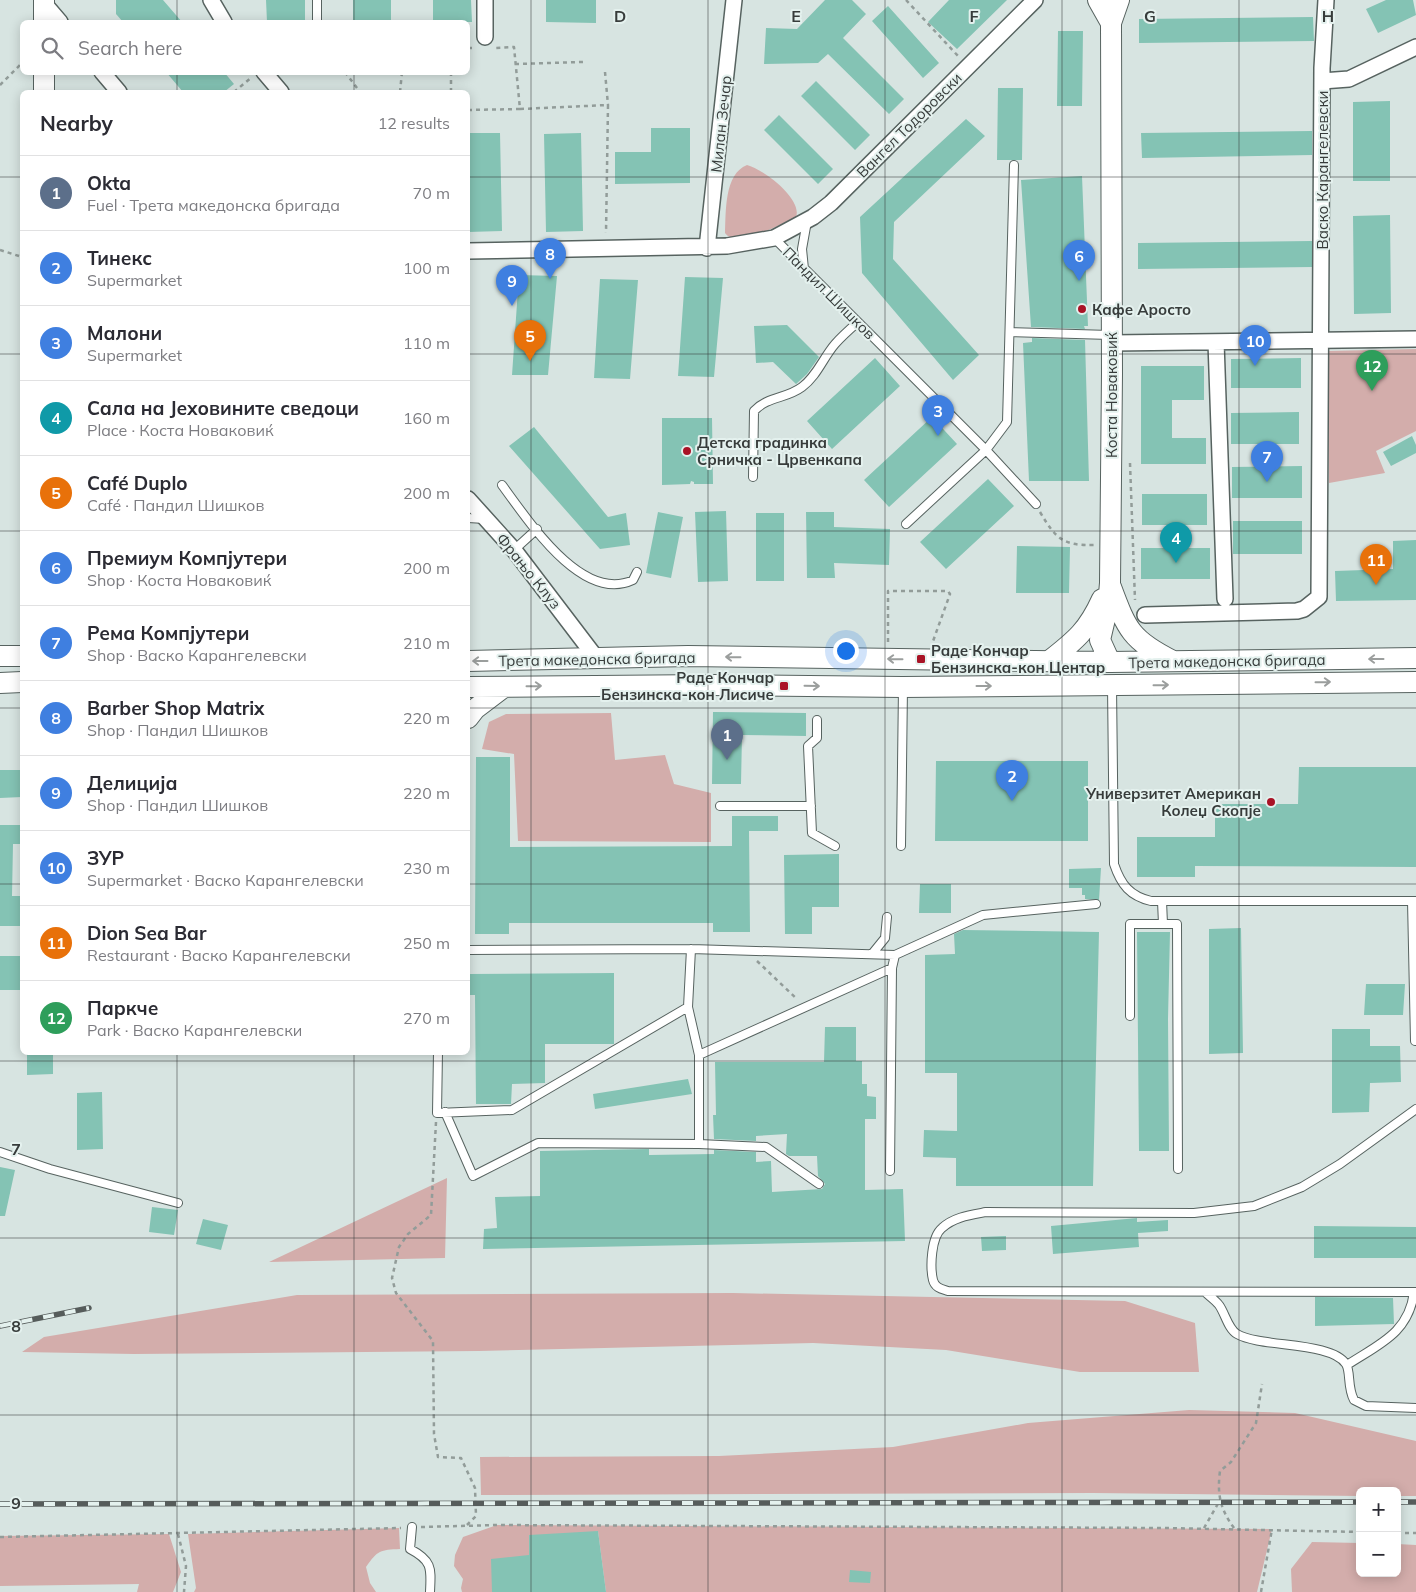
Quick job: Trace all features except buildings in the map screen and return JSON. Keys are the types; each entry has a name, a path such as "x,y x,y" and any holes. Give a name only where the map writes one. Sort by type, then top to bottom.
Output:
{"street":[{"path":"211,0 223,20"},
{"path":"485,0 486,44"},
{"name":"Милан Зечар","path":"708,248 734,0"},
{"name":"Вангел Тодоровски","path":"774,238 807,220 831,203 1035,0"},
{"name":"Васко Карангелевски","path":"1145,615 1298,611 1304,609 1320,597 1322,81 1326,0"},
{"name":"Коста Новаковиќ","path":"1112,6 1112,339 1110,583 1108,606 1115,641 1110,662 1112,686"},
{"path":"43,7 58,20"},
{"path":"1322,81 1349,79 1416,47"},
{"path":"44,75 44,90"},
{"path":"105,75 117,90"},
{"path":"267,75 279,90"},
{"name":"Пандил Шишков","path":"470,251 708,248 774,238"},
{"path":"1112,339 1216,342 1416,339"},
{"path":"1216,342 1225,599"},
{"name":"Фрањо Клуз","path":"470,501 514,550 592,652"},
{"path":"1049,661 1077,640 1092,620 1110,583"},
{"path":"1110,583 1120,611 1137,640 1176,662"},
{"name":"Трета македонска бригада","path":"470,661 592,652 688,656 1110,662 1416,658"},
{"path":"0,656 20,656"},
{"path":"0,683 20,682"},
{"name":"Трета македонска бригада","path":"470,687 711,685 903,687 1112,686 1416,682"},
{"path":"470,715 475,709 504,687"}],"lane":[{"path":"317,0 317,20"},
{"path":"906,524 986,450 1007,422 1014,165"},
{"path":"804,269 802,249 807,220"},
{"name":"Пандил Шишков","path":"774,238 986,450 1036,504"},
{"path":"753,477 754,411 770,398 793,393 804,386 820,369 834,345 858,322"},
{"path":"1010,332 1112,339"},
{"path":"502,485 554,549 583,576 613,586 633,580 637,572"},
{"path":"470,518 486,519"},
{"path":"514,550 537,529"},
{"path":"1112,686 1114,864 1118,878 1132,894 1151,901 1414,901 1416,1041"},
{"path":"901,846 903,687"},
{"path":"816,720 818,738 808,746 812,833 834,846"},
{"path":"720,806 811,806"},
{"path":"1162,901 1163,924"},
{"path":"470,950 691,949 895,955 983,915 1096,904"},
{"path":"872,954 885,938 887,917"},
{"path":"1130,1016 1130,924 1177,924 1178,1169"},
{"path":"691,949 688,1007 699,1055 699,1144"},
{"path":"890,1171 892,968 895,955"},
{"path":"699,1055 892,968"},
{"path":"441,1113 512,1110 688,1007"},
{"path":"438,1055 441,1113 473,1176 538,1143 699,1144 766,1147 819,1184"},
{"path":"1347,1365 1390,1336 1406,1321 1412,1308 1415,1292 948,1292 938,1288 933,1281 933,1242 941,1228 957,1218 986,1212 1194,1213 1254,1206 1302,1187 1340,1164 1416,1109"},
{"path":"0,1152 50,1170 178,1203"},
{"path":"1205,1292 1219,1305 1235,1333 1256,1342 1283,1343 1320,1350 1342,1359 1347,1365 1348,1384 1354,1400 1366,1406 1416,1408"},
{"path":"412,1527 410,1549 424,1557 432,1576 430,1592"}],"path":[{"path":"906,0 968,66"},
{"path":"470,48 486,44 514,47 520,109"},
{"path":"515,64 583,62"},
{"path":"0,85 20,65"},
{"path":"605,72 608,105 606,249"},
{"path":"236,90 254,75"},
{"path":"347,75 358,90"},
{"path":"400,90 402,75"},
{"path":"451,75 451,90"},
{"path":"470,110 608,105"},
{"path":"0,250 20,256"},
{"path":"1036,504 1052,532 1064,542 1077,545 1110,544"},
{"path":"888,647 888,592 948,591 950,594 931,648"},
{"path":"746,950 804,1007"},
{"path":"441,1113 431,1215 408,1234 399,1247 392,1278 396,1293 433,1341 434,1434 438,1457 461,1458 475,1488 476,1516 466,1526"},
{"path":"1235,1529 1225,1516 1220,1502 1220,1471 1231,1462 1256,1423 1262,1384"},
{"path":"1203,1528 1220,1502"},
{"path":"0,1537 466,1526 1203,1528 1356,1532"},
{"path":"1261,1592 1272,1529"},
{"path":"1401,1533 1416,1533"},
{"path":"178,1534 186,1566 184,1592"}],"shaded area":[{"path":"747,165 771,178 788,194 797,210 796,217 759,234 739,238 731,237 725,233 726,205 730,185 739,170"},
{"path":"1416,349 1416,431 1376,451 1385,473 1329,483 1328,351"},
{"path":"611,713 615,760 665,755 674,784 711,793 711,842 518,841 514,754 482,749 489,722 506,714"},
{"path":"447,1178 445,1258 269,1262"},
{"path":"733,1293 1125,1301 1195,1323 1199,1372 1080,1372 946,1350 813,1343 478,1351 134,1354 22,1352 44,1337 297,1295"},
{"path":"1189,1410 1295,1413 1416,1441 1416,1496 1401,1496 1401,1487 1356,1487 1356,1496 1093,1493 481,1495 480,1457 719,1456 893,1447 1028,1423"},
{"path":"497,1525 1272,1529 1257,1592 606,1592 598,1531 529,1555 492,1592 462,1592 463,1579 454,1566 455,1555 463,1537"},
{"path":"399,1528 400,1549 380,1552 366,1567 370,1583 376,1592 194,1592 196,1588 188,1534"},
{"path":"169,1534 181,1572 173,1592 137,1592 139,1584 0,1586 0,1536"},
{"path":"1312,1542 1356,1543 1356,1577 1401,1577 1401,1544 1416,1545 1416,1592 1292,1592 1291,1569"}],"railway":[{"path":"0,1326 89,1308"},
{"path":"0,1504 1356,1502"},
{"path":"1401,1502 1416,1502"}],"place":[{"name":"Barber Shop Matrix","path":"550,279"},
{"name":"Премиум Компјутери","path":"1079,281"},
{"name":"Делиција","path":"512,306"},
{"name":"Кафе Аросто","path":"1082,309"},
{"name":"Café Duplo","path":"530,361"},
{"name":"ЗУР","path":"1255,366"},
{"name":"Паркче","path":"1372,391"},
{"name":"Малони","path":"938,436"},
{"name":"Детска градинка Срничка - Црвенкапа","path":"687,451"},
{"name":"Рема Компјутери","path":"1267,482"},
{"name":"Сала на Јеховините сведоци","path":"1176,563"},
{"name":"Dion Sea Bar","path":"1376,585"},
{"name":"Раде Кончар Бензинска-кон Центар","path":"921,659"},
{"name":"Раде Кончар Бензинска-кон Лисиче","path":"784,686"},
{"name":"Okta","path":"727,760"},
{"name":"Тинекс","path":"1012,801"},
{"name":"Универзитет Американ Колеџ Скопје","path":"1271,802"}]}
